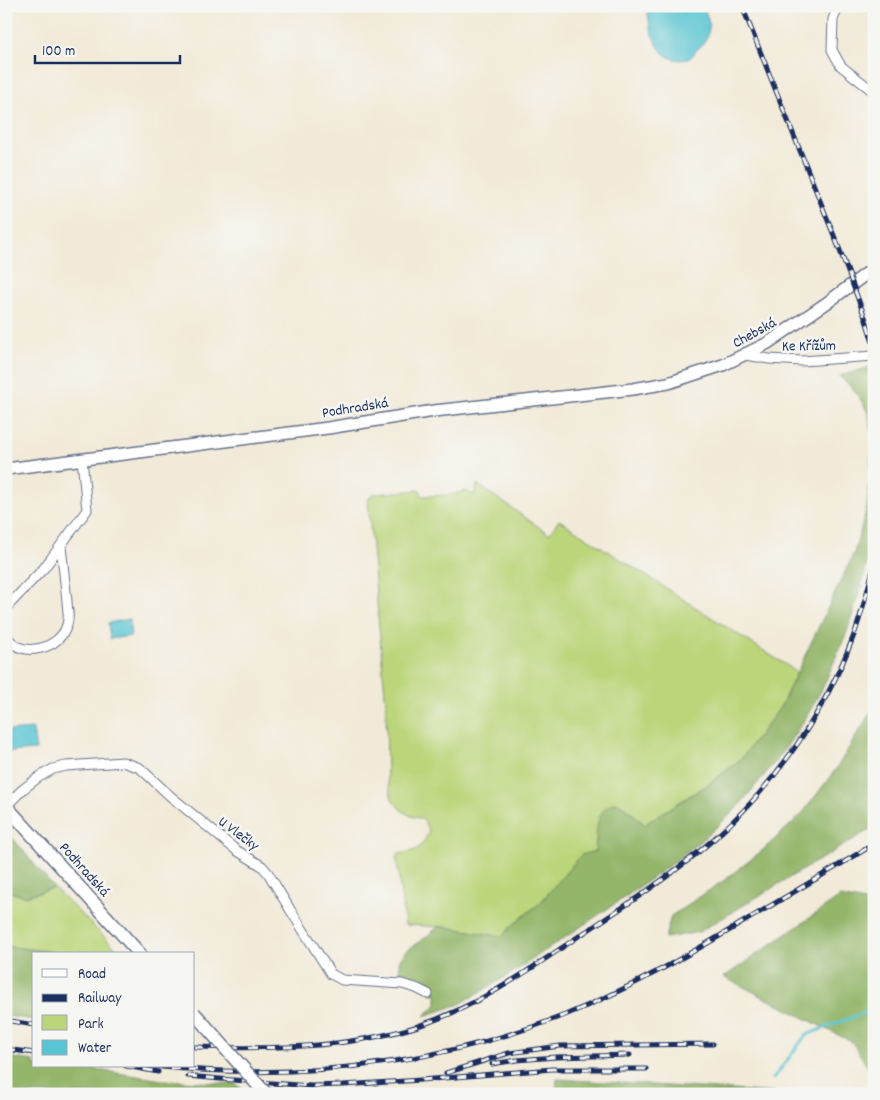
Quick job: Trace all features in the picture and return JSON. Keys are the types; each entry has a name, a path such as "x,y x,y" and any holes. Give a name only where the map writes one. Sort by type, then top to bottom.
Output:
{"main road":[{"name":"Podhradská","path":"6,806 138,952"},
{"path":"195,1014 266,1094"}],"street":[{"path":"839,6 833,19 832,50 841,66 874,92"},
{"name":"Chebská","path":"633,389 668,383 723,365 746,355 768,343 874,268"},
{"name":"Ke Křížům","path":"746,355 769,359 802,361 874,356"},
{"name":"Podhradská","path":"6,469 328,428 434,411 633,389"},
{"path":"6,608 44,568 88,510 82,459"},
{"path":"6,636 19,648 27,650 38,649 57,641 64,631 68,620 61,546"},
{"name":"U Vlečky","path":"6,806 22,790 53,769 66,766 123,762 140,768 169,795 236,850 262,866 332,974 348,981 402,984 428,994"}],"green space":[{"path":"871,367 874,385 874,520 863,581 847,632 823,687 807,716 781,755 736,809 674,862 515,971 460,1004 424,1016 436,1005 436,994 417,981 400,973 399,961 406,951 438,927 498,936 504,935 541,902 581,855 595,851 600,816 608,806 615,802 623,806 645,825 709,784 741,759 780,708 854,553 867,508 872,437 869,416 855,391 839,376"},
{"path":"477,484 549,534 559,520 797,672 780,708 741,759 709,784 645,825 626,808 596,842 595,852 581,855 541,902 504,935 499,936 446,927 405,925 396,855 413,851 420,847 429,831 423,819 411,816 401,810 392,799 387,779 386,706 368,501 373,494 420,490 422,496 449,495 466,491 475,495"},
{"path":"874,707 874,827 699,932 665,938 671,916 726,879 763,850 802,814 836,769"},
{"path":"6,830 54,888 25,896 6,891"},
{"path":"54,888 120,952 50,952 6,947 6,891 25,896"},
{"path":"840,897 874,904 874,1077 852,1042 724,977"},
{"path":"6,947 50,952 32,952 32,1020 6,1016"},
{"path":"6,1057 32,1061 32,1068 85,1068 162,1080 236,1084 247,1094 6,1094"},
{"path":"557,1079 795,1094 556,1094"}],"water":[{"path":"647,6 703,6 709,23 708,33 704,42 690,58 685,60 675,59 667,56 662,51 652,33"},
{"path":"129,619 131,636 110,639 108,623"},
{"path":"33,729 36,750 8,752 6,731"}],"waterway":[{"path":"773,1079 806,1035 874,1009"}],"railway":[{"path":"742,6 839,248 874,346"},
{"path":"195,1047 307,1046 363,1039 418,1026 461,1009 502,987 648,890 699,852 737,817 778,770 796,745 829,692 842,664 857,627 874,566"},
{"path":"178,1068 258,1072 362,1066 413,1058 515,1033 589,1005 682,958 874,844"},
{"path":"11,1021 32,1025"},
{"path":"446,1073 509,1053 560,1046 713,1044"},
{"path":"6,1049 32,1053"},
{"path":"492,1064 556,1057 630,1055"},
{"path":"137,1068 158,1072"},
{"path":"188,1076 311,1086 421,1080 552,1069 646,1069"}]}
